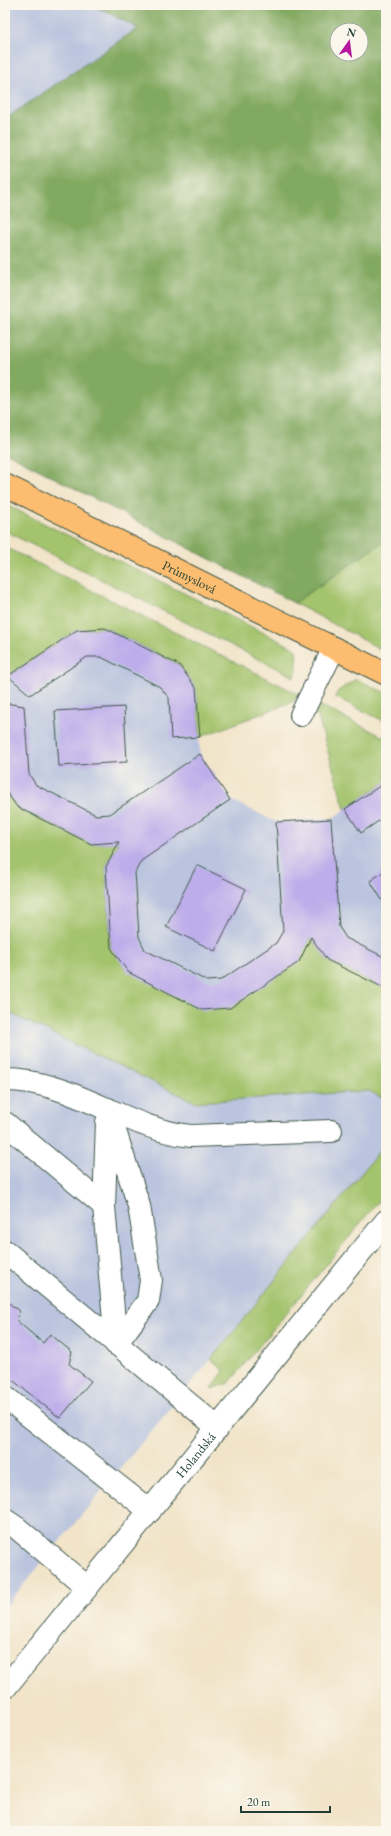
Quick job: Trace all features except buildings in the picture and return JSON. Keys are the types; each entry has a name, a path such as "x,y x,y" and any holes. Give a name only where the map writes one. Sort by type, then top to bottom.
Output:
{"main road":[{"name":"Průmyslová","path":"5,485 382,672"}],"street":[{"path":"301,715 334,648"},
{"path":"5,1080 27,1081 43,1084 108,1109 151,1128 171,1134 191,1136 331,1131"},
{"path":"108,1109 104,1206 116,1344"},
{"path":"108,1109 139,1206 151,1280 148,1301 116,1344"},
{"path":"5,1123 104,1206"},
{"name":"Holandská","path":"5,1688 386,1222"},
{"path":"5,1251 218,1428"},
{"path":"5,1398 150,1512"},
{"path":"5,1520 17,1528 87,1587"}],"shaded area":[{"path":"5,5 93,5 139,28 5,119"},
{"path":"105,628 179,665 196,688 200,754 231,800 276,822 331,819 386,782 386,989 327,960 311,937 230,1008 128,972 91,844 17,807 5,790 5,682 8,676 77,630"},
{"path":"5,1011 195,1102 369,1091 386,1100 386,1143 208,1363 5,1607"}],"green space":[{"path":"93,5 386,5 386,540 294,603 5,452 5,119 138,28"},
{"path":"5,504 296,649 297,670 294,677 5,531"},
{"path":"386,540 386,652 294,603"},
{"path":"5,547 298,694 295,701 200,737 196,688 179,665 105,628 77,630 8,676 5,682"},
{"path":"356,679 386,693 386,722 335,697 338,691"},
{"path":"319,705 386,738 386,782 345,809 316,711"},
{"path":"5,790 17,807 91,844 119,842 106,867 111,948 202,1009 311,937 327,960 386,989 386,1100 369,1091 195,1102 5,1011"},
{"path":"386,1143 386,1192 229,1383 211,1389 224,1371 211,1359"}]}
